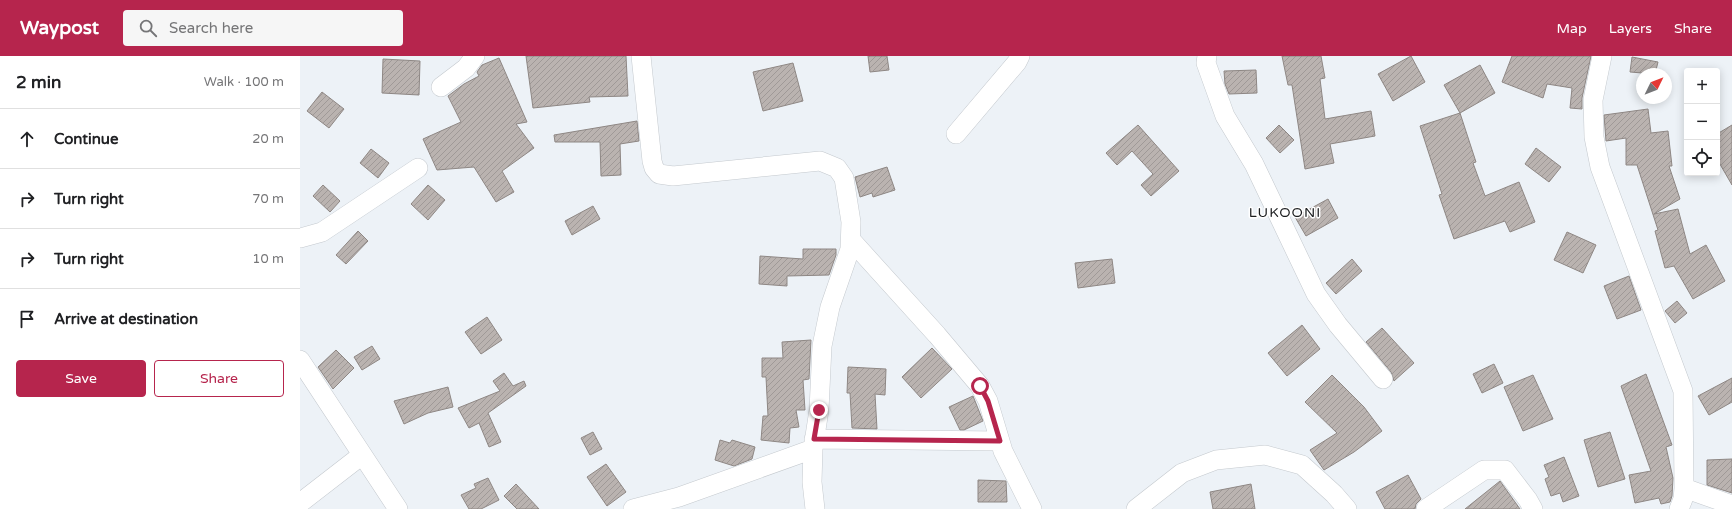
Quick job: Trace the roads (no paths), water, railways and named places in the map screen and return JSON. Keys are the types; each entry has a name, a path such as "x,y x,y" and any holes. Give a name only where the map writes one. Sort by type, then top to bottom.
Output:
{"street":[{"path":"441,87 466,68 475,56"},
{"path":"641,56 652,161 654,168 659,174 673,176 820,161 829,163 837,168 844,178 852,222 851,240 850,249 830,307 822,346 819,410 814,444 812,482 815,509"},
{"path":"956,134 1017,62 1020,56"},
{"path":"1207,56 1206,63 1225,116 1254,164 1316,294 1338,325 1383,379"},
{"path":"1602,56 1593,100 1594,137 1600,167 1683,391 1684,488 1683,499 1679,509"},
{"path":"300,238 322,232 418,168"},
{"path":"851,240 937,335 980,386 988,401 1003,451 1032,509"},
{"path":"300,360 398,509"},
{"path":"633,509 679,497 814,444 1000,441"},
{"path":"300,503 362,455"},
{"path":"1134,508 1182,473 1216,460 1265,456 1302,465 1334,494 1347,509"},
{"path":"1426,509 1484,470 1505,470 1533,509"},
{"path":"1684,488 1732,505"}],"district":[{"name":"LUKOONI","path":"1285,212"}]}
